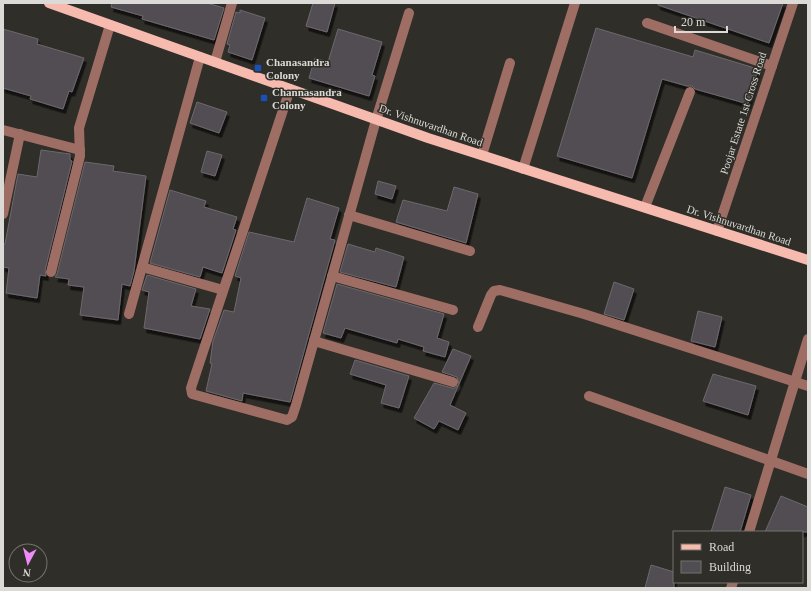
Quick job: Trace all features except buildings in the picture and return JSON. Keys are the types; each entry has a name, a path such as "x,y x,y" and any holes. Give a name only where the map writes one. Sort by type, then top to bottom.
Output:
{"main road":[{"name":"Dr. Vishnuvardhan Road","path":"49,3 71,7 110,25 376,120 523,169 808,260"}],"street":[{"path":"215,62 232,3"},
{"path":"523,169 575,3"},
{"name":"Poojar Estate 1st Cross Road","path":"717,231 793,3"},
{"path":"290,89 190,388 192,394 290,420 314,341 376,120 409,13"},
{"path":"647,23 772,66"},
{"path":"51,272 80,150 79,128 110,25"},
{"path":"129,314 200,57"},
{"path":"482,155 510,63"},
{"path":"645,207 690,92"},
{"path":"3,130 80,150"},
{"path":"3,214 20,134"},
{"path":"349,214 470,252"},
{"path":"142,267 223,290"},
{"path":"332,276 453,310"},
{"path":"478,327 491,294 494,291 500,290 584,314 808,386"},
{"path":"749,531 772,462 793,382 808,339"},
{"path":"314,341 453,382"},
{"path":"590,396 808,474"}],"place":[{"name":"Chanasandra Colony","path":"258,68"},
{"name":"Channasandra Colony","path":"264,98"}]}
